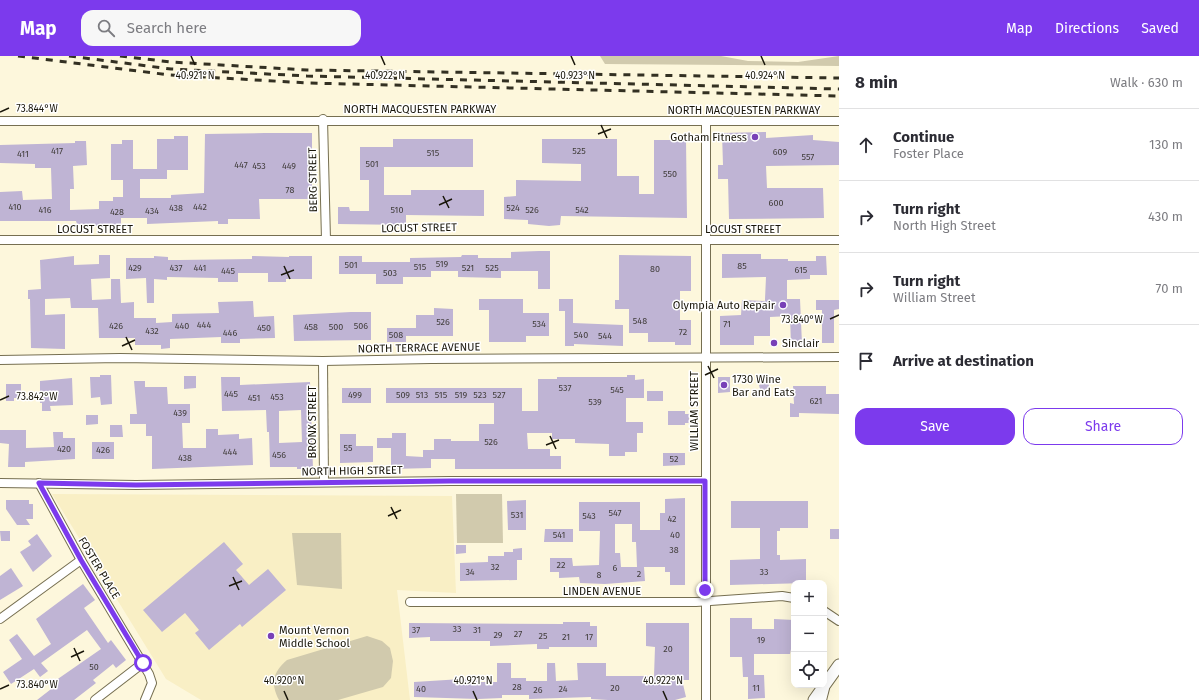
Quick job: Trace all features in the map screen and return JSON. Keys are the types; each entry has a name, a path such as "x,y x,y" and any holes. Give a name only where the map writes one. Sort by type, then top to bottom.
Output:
{"street":[{"name":"BERG STREET","path":"323,120 326,240"},
{"name":"NORTH MACQUESTEN PARKWAY","path":"0,121 839,121"},
{"name":"WILLIAM STREET","path":"706,121 706,700"},
{"name":"LOCUST STREET","path":"0,240 326,240 512,238 839,240"},
{"name":"NORTH TERRACE AVENUE","path":"0,360 120,358 323,361 839,357"},
{"name":"BRONX STREET","path":"323,361 324,482"},
{"name":"NORTH HIGH STREET","path":"0,483 136,485 450,481 705,481"},
{"name":"FOSTER PLACE","path":"39,483 81,560 143,663 152,683 145,700"},
{"path":"0,620 81,560"},
{"name":"LINDEN AVENUE","path":"410,602 705,601 782,596 791,598"},
{"path":"827,613 839,622"},
{"path":"95,700 143,663"},
{"path":"814,700 822,694 839,665"}],"shaded area":[{"path":"600,56 721,56 748,61 798,62 839,56 839,66 605,64"},
{"name":"Mount Vernon Middle School","path":"52,494 452,496 456,593 397,590 410,700 201,700 166,679"},
{"path":"456,494 502,494 503,543 457,543"},
{"path":"292,533 341,533 342,589 297,585"},
{"path":"367,636 382,641 390,648 393,661 391,678 383,687 338,700 279,700 274,688 274,678 282,664 287,660"}],"building":[{"path":"766,132 766,138 813,135 813,140 839,142 839,165 766,166 767,188 823,188 824,218 729,219 728,179 718,179 718,165 723,165 722,133"},
{"path":"312,133 312,199 259,199 260,219 228,219 228,224 218,224 218,221 147,224 147,218 121,218 121,227 113,227 113,225 87,226 87,224 77,224 76,221 0,221 0,192 22,191 23,200 52,199 51,168 35,168 35,164 0,163 0,145 75,143 75,141 86,141 87,165 73,166 74,189 70,189 70,210 99,209 99,201 113,201 113,197 123,197 123,180 111,180 111,144 122,144 122,140 133,140 133,169 157,169 157,139 174,139 174,136 188,136 188,170 167,170 167,179 140,179 140,198 171,198 171,195 204,193 205,134"},
{"path":"393,139 473,139 473,167 384,167 384,195 411,195 411,190 484,190 484,216 406,215 406,225 338,224 338,207 349,207 350,211 369,211 369,180 360,180 360,147 393,147"},
{"path":"542,139 617,139 617,176 639,176 639,194 654,194 654,140 686,140 687,218 561,216 560,225 549,226 528,224 528,220 504,219 504,197 516,196 516,180 581,181 581,164 542,163"},
{"path":"550,251 550,289 538,289 538,271 501,271 501,278 458,277 458,271 431,271 431,277 403,277 403,284 376,284 376,274 339,274 339,256 362,256 362,262 410,262 410,258 461,257 462,255 478,255 478,258 511,258 511,252"},
{"path":"722,254 761,254 761,259 788,259 788,261 816,261 816,256 826,256 827,275 810,275 810,279 787,280 787,299 800,299 802,344 791,345 790,316 770,317 770,336 754,336 754,345 720,345 720,316 741,315 742,300 765,301 766,277 722,278"},
{"path":"99,255 110,255 110,278 91,279 92,300 111,299 111,279 120,279 121,303 134,302 134,318 156,318 156,323 172,322 172,314 219,313 218,302 253,301 254,317 274,316 275,338 240,339 240,343 221,343 221,337 170,339 170,348 161,349 161,345 135,345 135,338 99,338 98,308 71,308 70,298 45,299 45,315 65,314 65,349 31,348 30,299 28,299 28,290 41,289 40,260 74,256 74,265 99,264"},
{"path":"619,255 691,256 691,291 680,291 680,320 691,320 691,345 675,345 675,342 648,342 648,333 629,333 629,309 615,309 615,300 619,300"},
{"path":"154,256 168,257 168,260 179,260 252,259 252,256 312,256 312,279 286,279 286,282 268,282 268,273 238,273 238,282 218,282 218,278 167,277 167,280 154,279 154,303 147,303 146,278 126,279 126,258 154,258"},
{"path":"479,299 523,299 523,313 549,313 549,336 526,336 526,342 489,342 489,310 479,310"},
{"path":"559,299 573,299 573,323 623,325 623,346 574,344 574,346 565,346 565,311 559,311"},
{"path":"816,300 839,300 839,309 834,310 834,343 822,343 822,310 816,310"},
{"path":"434,308 453,309 453,336 406,336 406,342 387,342 387,328 416,328 416,315 434,315"},
{"path":"371,312 371,340 294,341 293,315"},
{"path":"100,375 111,375 112,404 101,405 100,397 91,398 90,377 100,377"},
{"path":"627,375 635,375 635,380 644,379 644,398 626,398 626,422 643,422 643,433 637,433 637,452 625,452 625,456 609,456 609,444 575,443 575,439 552,439 552,433 527,433 528,449 550,449 550,456 561,456 561,469 455,469 455,459 431,459 431,468 391,469 391,448 377,448 377,438 392,438 392,433 406,433 406,456 423,457 423,450 434,450 434,439 451,439 451,441 479,441 479,424 494,424 494,403 386,403 386,388 522,388 522,411 538,411 538,379 557,379 557,377 627,377"},
{"path":"184,376 196,376 196,388 184,389"},
{"path":"221,377 240,377 240,385 310,382 313,469 297,469 297,467 270,467 269,432 267,432 266,410 222,411","holes":["301,410 302,442 279,443 279,411"]},
{"name":"1730 Wine Bar and Eats","path":"718,377 730,377 730,392 718,393"},
{"path":"72,378 73,405 50,406 51,411 42,411 42,403 40,403 40,381"},
{"path":"134,381 145,381 145,387 167,387 168,404 190,404 190,423 182,423 183,448 206,448 206,429 218,429 218,435 239,434 239,439 252,438 253,465 152,469 152,436 146,436 146,424 130,424 130,414 137,414"},
{"path":"768,382 771,395 762,397 759,385"},
{"path":"6,384 21,384 21,398 14,398 14,401 6,401"},
{"path":"793,386 826,386 826,394 839,394 839,414 799,413 799,417 790,417 790,403 794,404"},
{"path":"342,388 371,388 371,403 342,403"},
{"path":"647,391 663,391 663,401 647,401"},
{"path":"668,411 685,411 685,414 689,414 689,423 685,423 685,425 668,425"},
{"path":"86,415 98,415 98,424 86,425"},
{"path":"110,425 122,425 123,437 110,437"},
{"path":"0,430 26,430 26,448 54,447 53,432 63,432 63,438 75,438 75,459 25,462 25,467 8,467 9,444 0,443"},
{"path":"340,434 356,434 356,446 373,446 373,462 340,463"},
{"path":"92,442 114,442 114,459 92,459"},
{"path":"663,453 685,453 685,465 663,466"},
{"path":"685,498 685,585 670,585 670,572 665,572 665,567 644,567 645,581 605,584 580,583 579,577 559,578 559,572 550,572 550,558 572,558 573,566 599,565 600,531 579,531 579,502 640,502 640,530 660,530 660,513 665,513 665,499","holes":["615,524 632,524 632,542 636,542 637,567 621,567 620,553 615,553"]},
{"path":"6,500 29,500 29,504 33,504 33,519 26,519 30,525 17,525 6,509"},
{"path":"526,500 526,530 508,530 507,501"},
{"path":"731,501 808,501 808,528 780,528 780,531 777,531 777,555 780,555 780,560 806,559 806,580 791,580 791,583 730,585 730,560 760,559 760,528 731,528"},
{"path":"545,529 573,529 573,542 544,542"},
{"path":"830,529 839,529 839,539 830,539"},
{"path":"0,531 10,531 10,541 1,541"},
{"path":"37,534 52,556 33,572 20,552 31,545 28,541"},
{"path":"224,542 243,564 236,570 249,585 268,569 286,590 242,627 240,624 209,650 195,633 199,630 185,613 162,632 143,610"},
{"path":"456,545 466,545 466,553 456,554"},
{"path":"522,548 522,560 517,560 517,580 460,581 460,563 488,562 488,556 504,556 504,552 513,552 513,549"},
{"path":"11,568 23,586 0,600 0,576"},
{"path":"83,584 95,600 84,608 108,643 111,640 126,660 116,668 113,664 93,680 96,683 74,700 37,700 55,686 52,683 101,649 87,630 41,663 48,671 40,677 34,669 11,684 3,672 22,659 9,640 17,634 34,656 51,644 36,619"},
{"path":"730,618 752,618 752,629 774,629 774,619 791,620 790,654 754,654 754,675 764,675 765,698 748,699 748,677 743,677 742,657 730,657"},
{"path":"563,622 590,622 590,626 597,626 597,647 549,647 549,649 537,649 537,644 490,646 490,641 430,641 430,637 409,638 409,623 563,624"},
{"path":"646,623 689,623 689,680 682,680 686,697 675,700 608,700 591,699 591,697 529,699 529,695 502,695 502,698 478,699 414,697 414,682 478,678 478,682 497,682 497,663 511,663 511,678 526,678 526,681 547,681 547,663 555,663 556,681 578,680 577,663 606,663 606,676 654,676 655,647 646,646"}],"railway":[{"path":"18,56 170,75 308,83 839,96"},
{"path":"69,56 171,69 307,76 839,89"},
{"path":"120,56 171,62 307,70 839,78"}],"place":[{"name":"Gotham Fitness","path":"755,137"},
{"name":"Olympia Auto Repair","path":"783,305"},
{"name":"Sinclair","path":"774,343"},
{"name":"1730 Wine Bar and Eats","path":"724,385"},
{"name":"Mount Vernon Middle School","path":"271,636"}],"route":[{"path":"143,663 81,560 39,483 136,485 520,480 705,481 705,590"}]}
